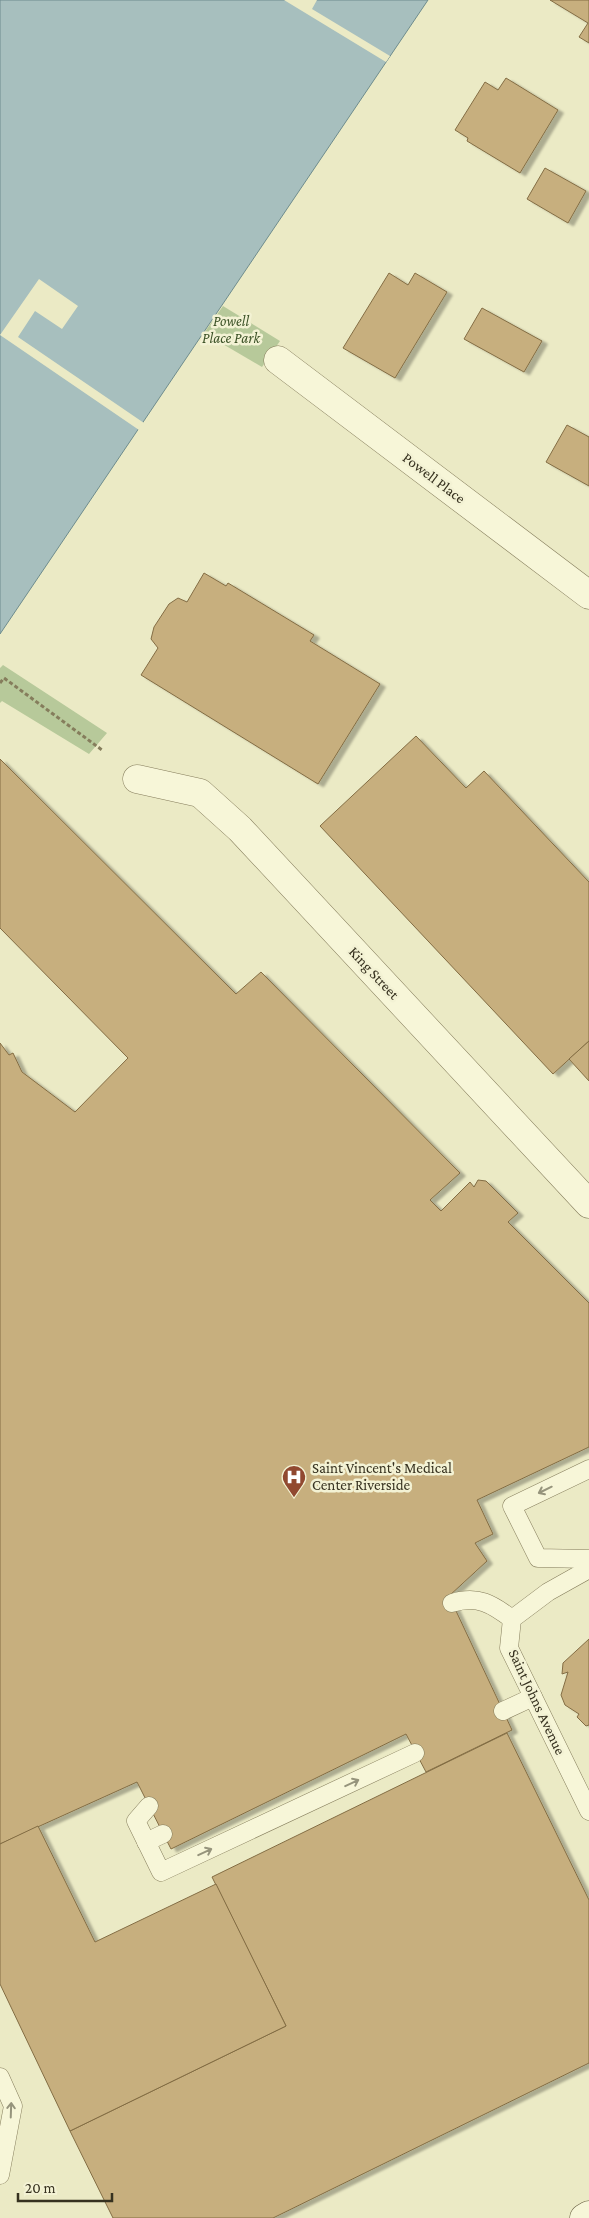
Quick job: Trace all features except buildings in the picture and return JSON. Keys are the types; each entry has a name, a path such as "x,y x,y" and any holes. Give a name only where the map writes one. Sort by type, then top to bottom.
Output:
{"street":[{"name":"Powell Place","path":"278,360 589,595"},
{"name":"King Street","path":"137,779 200,793 240,829 589,1204"},
{"path":"584,2218 589,2215"}],"lane":[{"path":"589,1469 512,1506 538,1558 589,1559"},
{"path":"452,1603 464,1599 491,1603 512,1619 548,1592 589,1569"},
{"name":"Saint Johns Avenue","path":"512,1619 509,1648 589,1811"},
{"path":"503,1711 533,1697"},
{"path":"149,1806 136,1821 160,1872 415,1753"},
{"path":"146,1842 163,1834"},
{"path":"0,2077 13,2106 0,2175"}],"path":[{"path":"0,683 4,678 102,750"}],"green space":[{"name":"Powell Place Park","path":"223,306 280,341 262,367 204,333"},
{"path":"3,665 107,733 89,754 2,701 0,703 0,668"}],"water":[{"path":"0,0 428,0 0,634"}],"pier":[{"path":"284,0 317,0 312,9 390,56 386,62"},
{"path":"39,279 78,306 62,329 35,311 18,337 144,423 139,430 0,335"}],"place":[{"name":"Saint Vincent's Medical Center Riverside","path":"294,1498"}]}
